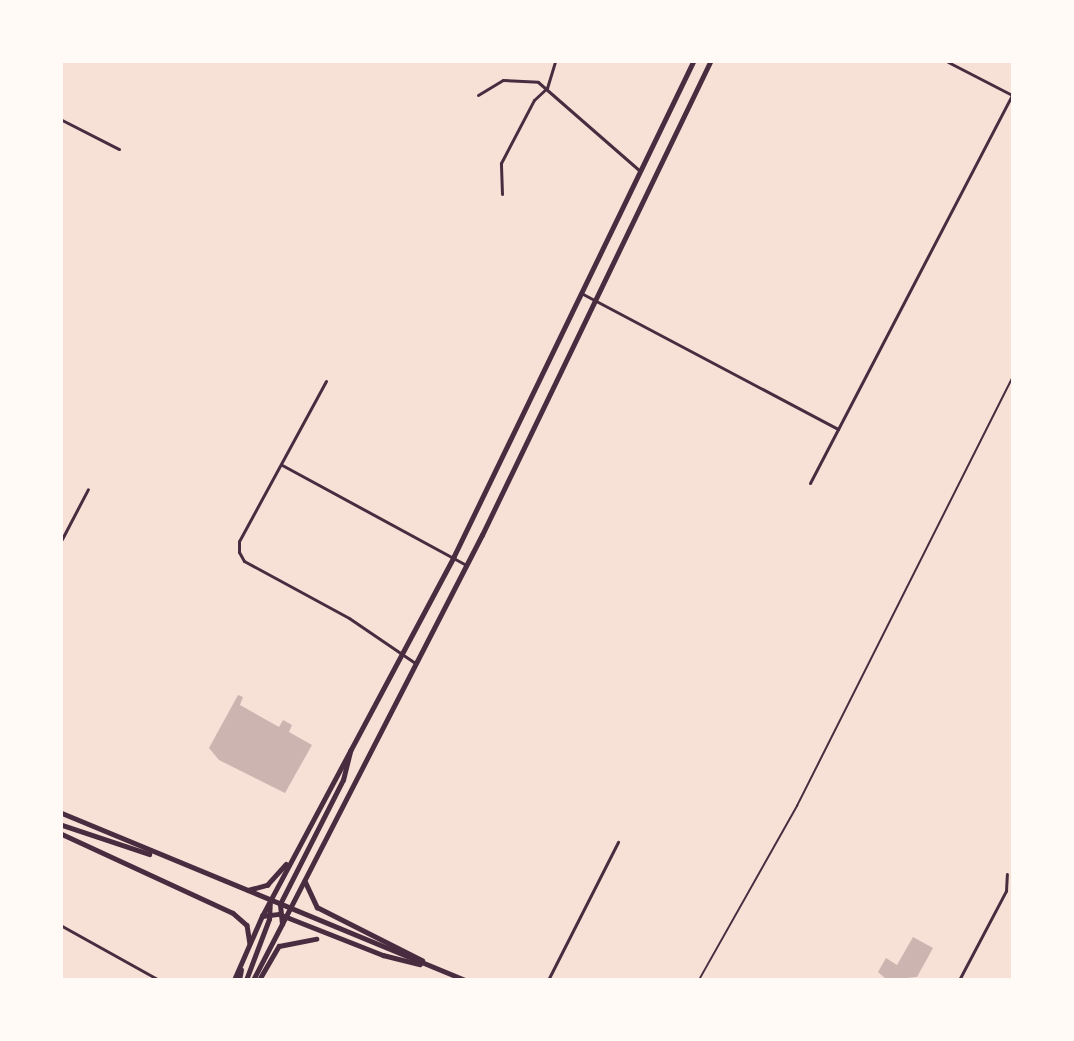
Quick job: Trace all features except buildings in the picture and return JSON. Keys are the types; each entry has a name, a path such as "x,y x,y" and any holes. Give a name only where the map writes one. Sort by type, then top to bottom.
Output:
{"main road":[{"path":"246,980 269,911 270,900 453,558 693,62"},
{"path":"253,980 452,594 710,62"},
{"path":"676,98 689,105"},
{"path":"282,924 278,913 280,904 343,780 351,746"},
{"path":"62,813 177,863 465,980"},
{"path":"62,825 177,863"},
{"path":"62,834 134,864 233,913 247,925 250,943"},
{"path":"247,890 267,885 290,860"},
{"path":"305,879 317,907 435,968"},
{"path":"278,913 290,908"},
{"path":"234,980 262,916 269,911 383,956 435,968"},
{"path":"260,980 279,946 316,939"},
{"path":"239,980 242,961"}],"street":[{"path":"502,194 501,163 534,100 547,88 555,62"},
{"path":"810,483 1012,95 948,62"},
{"path":"478,95 503,80 524,77 547,88 640,171"},
{"path":"62,120 119,149"},
{"path":"581,293 838,429"},
{"path":"327,381 239,541 240,555 415,663"},
{"path":"282,465 466,565"},
{"path":"62,538 88,489"},
{"path":"548,980 618,842"},
{"path":"959,980 1006,891 1007,874"},
{"path":"62,926 159,980"}],"path":[{"path":"699,980 797,806 1012,378"}]}
